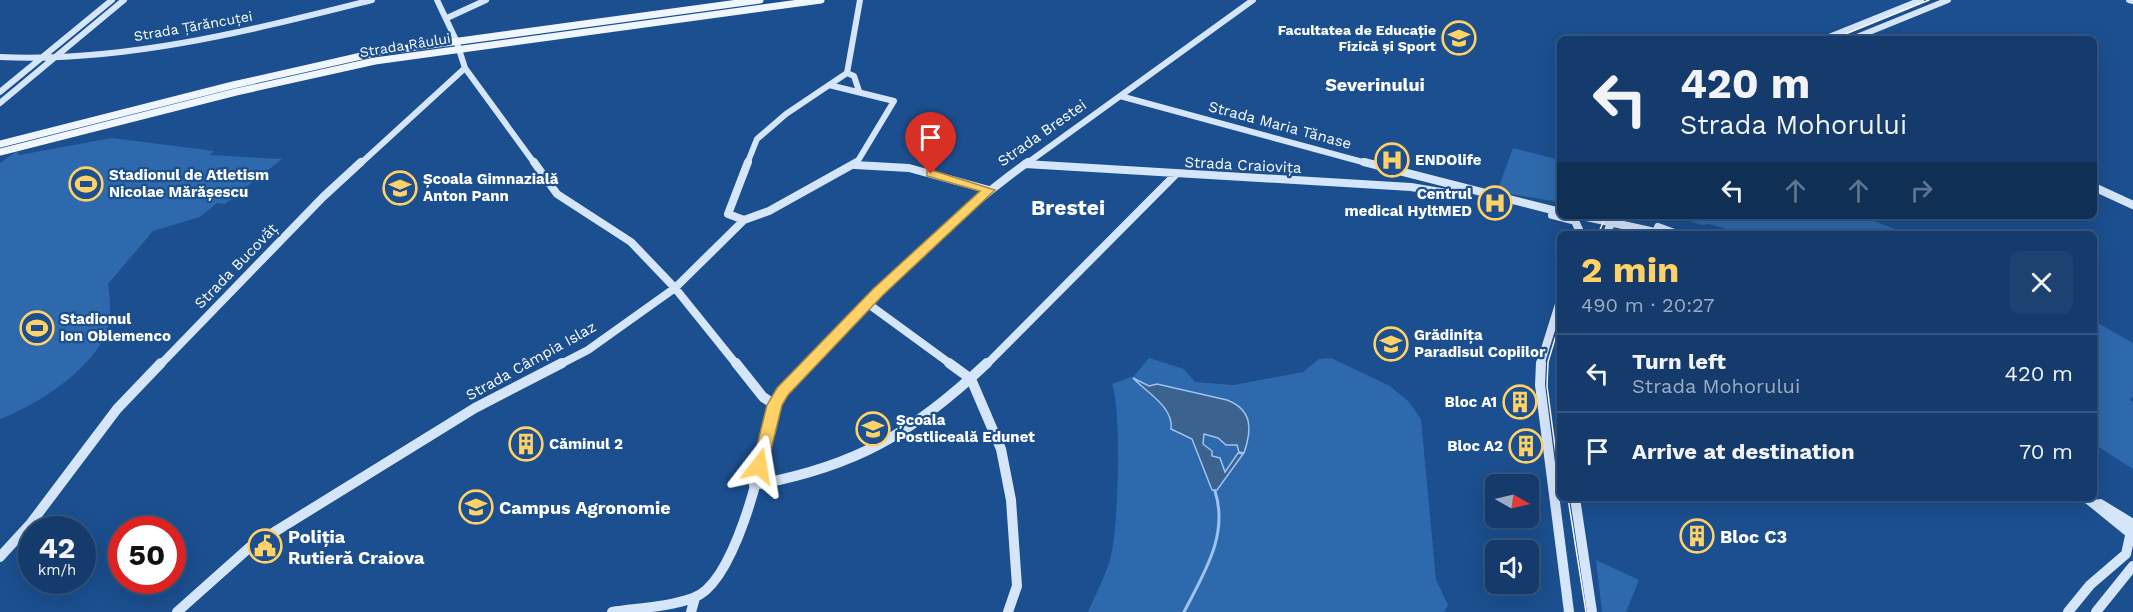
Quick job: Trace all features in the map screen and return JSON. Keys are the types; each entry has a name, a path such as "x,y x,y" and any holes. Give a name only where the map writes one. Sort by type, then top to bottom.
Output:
{"main road":[{"path":"0,103 124,0"},
{"name":"Strada Râului","path":"0,152 317,73 457,44 760,0"},
{"name":"Strada Râului","path":"0,144 282,73 379,52 821,0"}],"street":[{"path":"0,92 112,0"},
{"name":"Strada Țărăncuței","path":"0,57 52,60 219,35 372,0"},
{"path":"437,0 447,18 465,68 557,194 631,242 675,288 763,397 775,405"},
{"path":"447,18 486,0"},
{"path":"829,85 894,101 855,165 769,211 744,220 728,214 757,139 786,114 829,85 847,73 860,0"},
{"name":"Strada Brestei","path":"695,598 706,591 724,568 754,485 775,405 782,392 867,303 989,190 1252,0"},
{"path":"1831,36 1921,0"},
{"path":"1859,36 1948,0"},
{"name":"Strada Bucovăț","path":"0,557 31,523 117,409 322,197 465,68"},
{"path":"847,73 854,76 860,91"},
{"name":"Strada Maria Tănase","path":"1120,96 1454,186 1557,208"},
{"path":"1088,119 1098,117 1120,102 1140,102"},
{"name":"Strada Craiovița","path":"1024,164 1175,175 1411,187 1452,194 1454,186"},
{"path":"855,165 909,168 989,190"},
{"path":"754,485 837,465 879,447 919,421 971,379 1050,304 1175,175"},
{"path":"2097,188 2133,205"},
{"path":"1503,198 1557,216"},
{"path":"1568,219 1576,221 1581,231"},
{"path":"1618,219 1655,231"},
{"path":"1620,219 1666,231"},
{"name":"Strada Câmpia Islaz","path":"177,612 250,547 475,408 588,350 675,288 744,220"},
{"path":"867,303 971,379 1001,449 1011,500 1017,586 1008,612"},
{"path":"1557,311 1540,365 1540,375 1569,612"},
{"path":"1575,501 1592,612"},
{"path":"2068,612 2090,585 2127,554 2132,532 2092,501"},
{"path":"2096,612 2133,566"},
{"path":"612,612 695,598 691,612"}],"shaded area":[{"path":"112,138 214,151 210,155 282,159 225,204 217,203 200,217 153,231 108,284 109,325 100,345 89,359 62,384 46,395 0,419 0,163 17,151 19,155"},
{"path":"1513,148 1557,159 1557,202 1497,192"},
{"path":"1683,219 1869,219 1900,231 1734,231 1709,224 1702,225"},
{"path":"2097,323 2133,343 2133,397 2129,399 2133,402 2133,469 2097,446"},
{"path":"1149,358 1184,369 1195,382 1234,385 1303,372 1319,359 1331,358 1390,386 1409,402 1421,419 1436,580 1448,605 1444,612 1088,612 1108,567 1114,536 1118,441 1112,384 1134,376"},
{"path":"1133,378 1149,386 1157,384 1227,400 1242,409 1249,429 1244,453 1239,452 1237,445 1226,445 1218,438 1204,434 1203,444 1212,451 1212,456 1220,458 1225,472 1238,453 1243,454 1217,490 1212,490 1192,439 1171,429 1171,421 1164,407"},
{"path":"1596,560 1639,580 1626,612 1602,612"}],"waterway":[{"path":"1184,612 1206,568 1217,538 1219,507 1215,491"}],"tram line":[{"path":"1840,36 1929,0"},
{"path":"1599,231 1605,219"},
{"path":"1557,332 1548,362 1547,386 1557,462"},
{"path":"1568,501 1586,612"}],"place":[{"name":"Facultatea de Educație Fizică și Sport","path":"1459,38"},
{"name":"ENDOlife","path":"1392,160"},
{"name":"Stadionul de Atletism Nicolae Mărășescu","path":"86,184"},
{"name":"Școala Gimnazială Anton Pann","path":"400,188"},
{"name":"Centrul medical HyltMED","path":"1495,203"},
{"name":"Stadionul Ion Oblemenco","path":"37,328"},
{"name":"Grădinița Paradisul Copiilor","path":"1391,344"},
{"name":"Bloc A1","path":"1520,402"},
{"name":"Școala Postliceală Edunet","path":"873,429"},
{"name":"Căminul 2","path":"526,444"},
{"name":"Bloc A2","path":"1526,446"},
{"name":"Campus Agronomie","path":"476,507"},
{"name":"Bloc C3","path":"1697,536"},
{"name":"Poliția Rutieră Craiova","path":"265,546"}],"district":[{"name":"Severinului","path":"1375,84"},
{"name":"Brestei","path":"1068,207"}],"route":[{"path":"759,466 775,405 782,392 878,292 989,190 931,174"}]}
